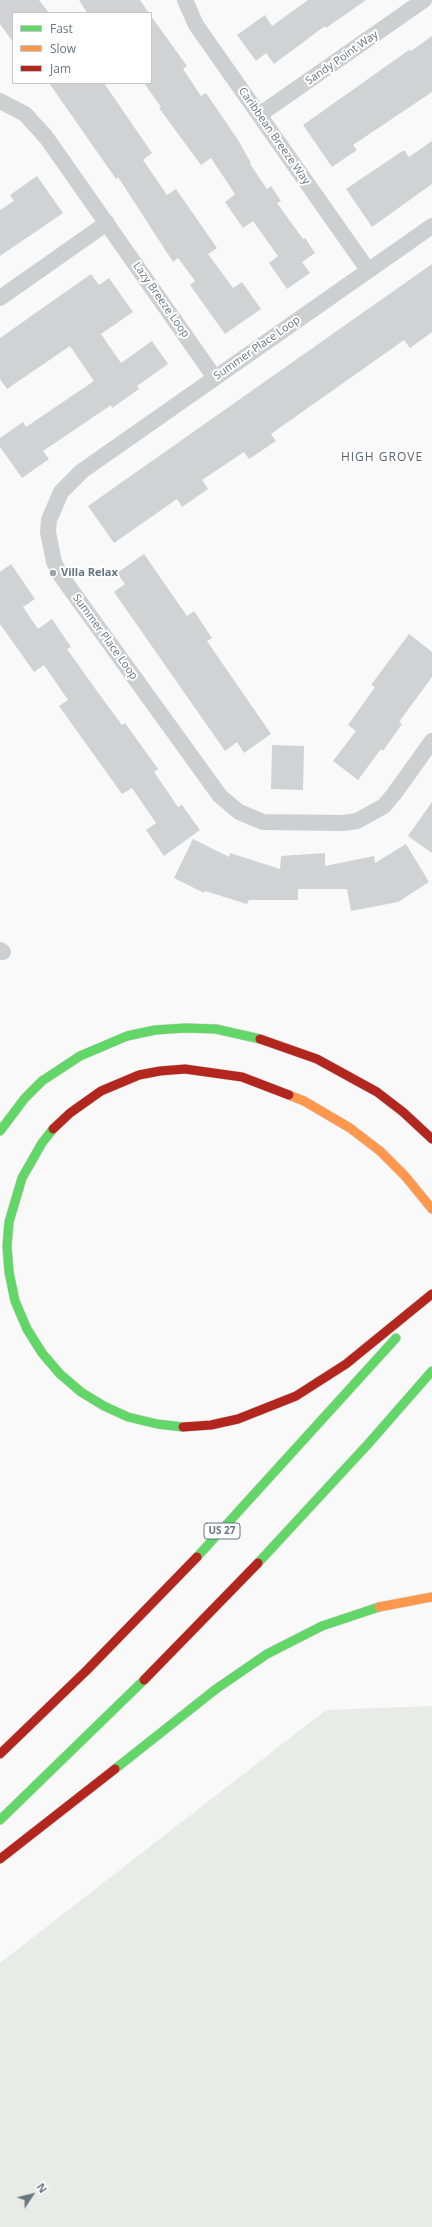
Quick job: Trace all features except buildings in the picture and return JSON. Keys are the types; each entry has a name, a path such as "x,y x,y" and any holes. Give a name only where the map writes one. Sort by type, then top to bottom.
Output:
{"highway":[{"path":"0,1131 25,1098 42,1081 80,1056 127,1036 154,1030 185,1028 216,1030 250,1036 284,1046 317,1059 377,1092 403,1112 432,1139"},
{"path":"432,1209 406,1176 380,1151 350,1128 304,1101 242,1077 185,1070 160,1071 139,1075 101,1091 70,1112 55,1127 42,1143 22,1178 9,1222 7,1246 9,1272 15,1301 27,1329 42,1353 60,1374 81,1392 104,1406 128,1417 157,1424 183,1427 211,1425 238,1419 296,1396 346,1364 432,1295"},
{"name":"US 27","path":"0,1754 87,1670 213,1542 332,1411 432,1295"},
{"path":"0,1820 116,1709 242,1580 369,1443 432,1371"},
{"path":"0,1859 216,1689 267,1654 322,1626 354,1614 388,1604 432,1597"}],"street":[{"name":"Caribbean Breeze Way","path":"185,0 196,25 368,270"},
{"name":"Sandy Point Way","path":"259,115 424,0"},
{"name":"Lazy Breeze Loop","path":"0,101 25,114 37,125 215,378"},
{"path":"0,298 107,223"},
{"name":"Summer Place Loop","path":"432,226 82,471 61,492 51,513 48,532 52,554 61,576 220,796 239,812 263,822 343,823 357,821 384,806 432,741"}],"shaded area":[{"path":"432,1706 432,2227 0,2227 0,1963 326,1710"}],"traffic: fast":[{"path":"0,1131 25,1098 42,1081 80,1056 127,1036 155,1030 185,1028 216,1029 260,1039"},
{"path":"53,1129 42,1143 22,1178 9,1222 7,1246 9,1272 15,1301 27,1329 42,1353 60,1374 81,1392 104,1406 128,1417 157,1424 183,1427"},
{"path":"197,1557 396,1338"},
{"path":"258,1563 369,1443 432,1371"},
{"path":"115,1769 216,1689 267,1654 322,1626 379,1607"},
{"path":"0,1820 144,1680"}],"traffic: slow":[{"path":"289,1095 304,1101 350,1128 380,1151 405,1176 432,1209"},
{"path":"379,1607 432,1597"}],"traffic: jam":[{"path":"260,1039 317,1059 377,1092 403,1112 432,1139"},
{"path":"53,1129 70,1113 101,1091 139,1075 160,1071 185,1069 242,1077 289,1095"},
{"path":"183,1427 211,1425 238,1419 296,1396 346,1364 432,1294"},
{"path":"0,1754 87,1670 197,1557"},
{"path":"144,1680 258,1563"},
{"path":"0,1859 115,1769"}],"place":[{"name":"Villa Relax","path":"53,573"}],"district":[{"name":"HIGH GROVE","path":"382,458"}]}
